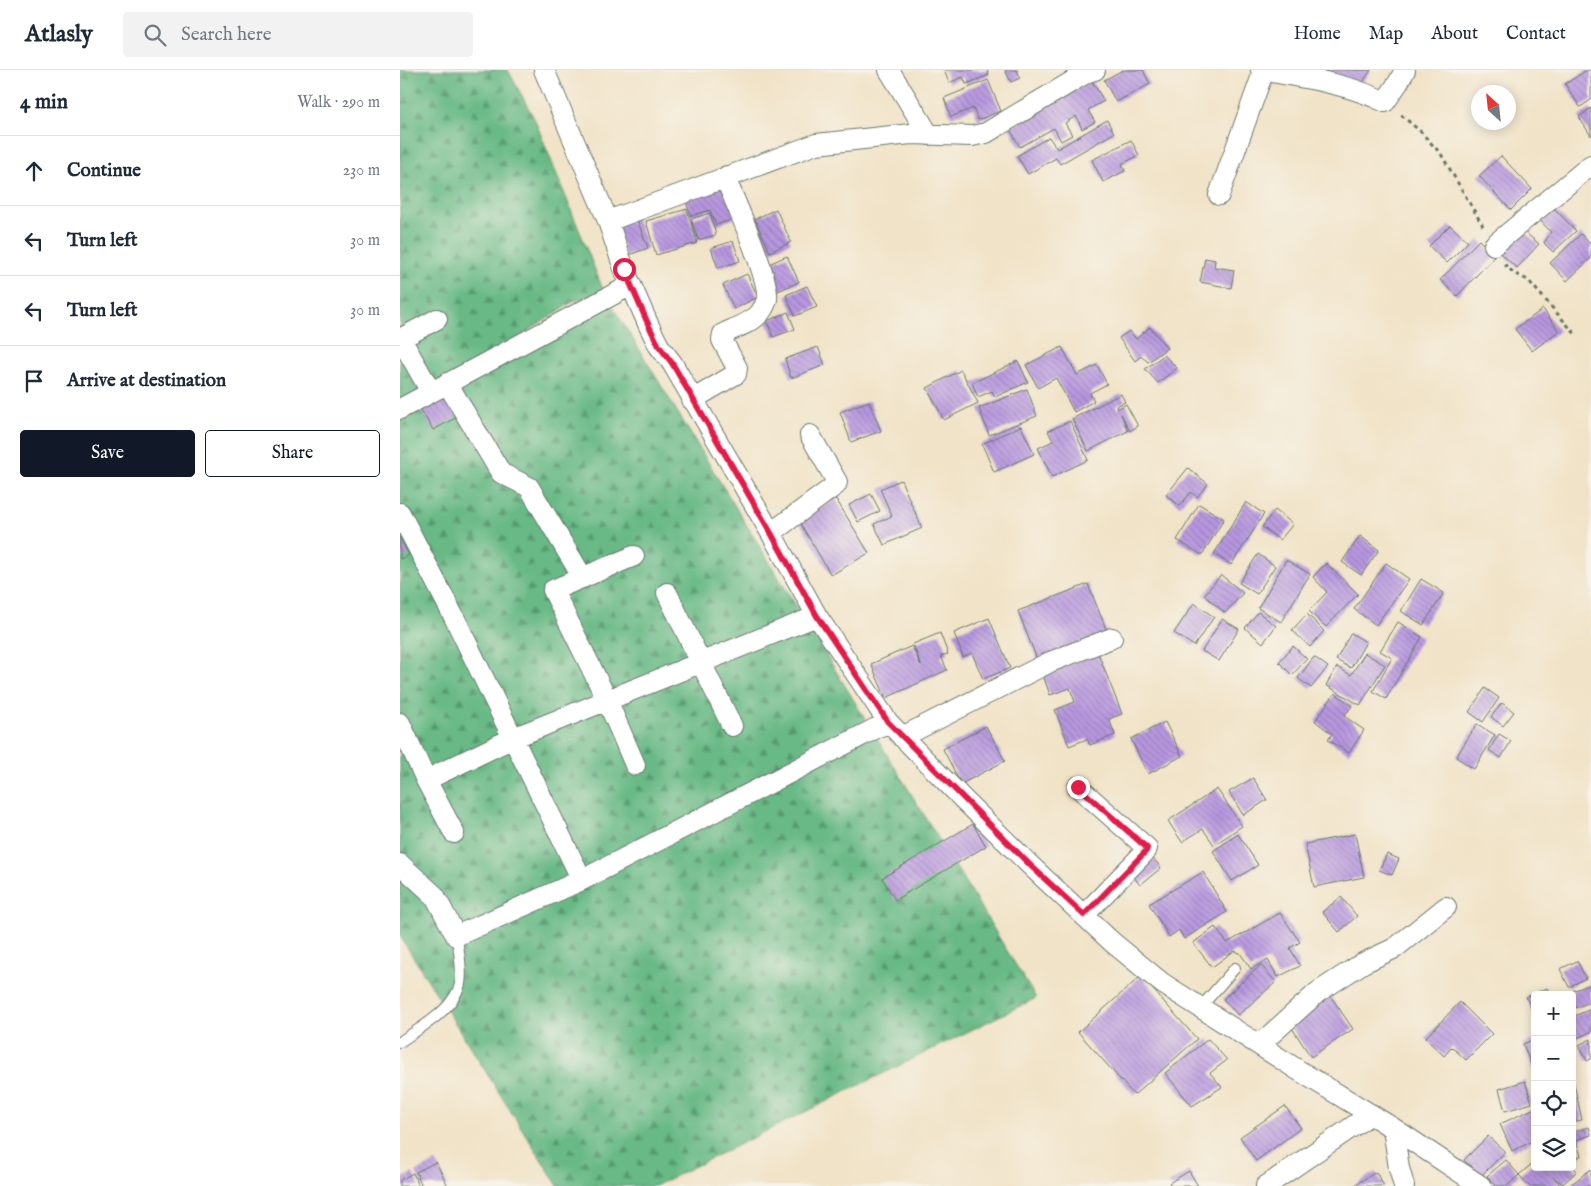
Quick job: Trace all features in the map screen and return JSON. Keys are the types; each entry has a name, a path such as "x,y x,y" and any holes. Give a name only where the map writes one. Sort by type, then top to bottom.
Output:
{"street":[{"path":"544,70 608,221 624,269 659,346 672,363 817,616 888,722 1031,866 1112,942 1162,983 1371,1114 1481,1186"},
{"path":"889,70 929,136"},
{"path":"1219,195 1262,70 1331,83 1372,95 1386,102 1404,70"},
{"path":"608,221 816,144 910,134 929,136 972,136 986,134 1090,71"},
{"path":"1494,244 1591,165"},
{"path":"692,400 736,374 736,366 722,340 723,334 754,318 760,313 767,300 761,267 726,182 727,176"},
{"path":"400,408 631,285"},
{"path":"437,319 401,335 501,473 528,488 583,578"},
{"path":"771,533 836,485 810,435"},
{"path":"400,513 454,617 582,880"},
{"path":"634,556 552,590 607,700 635,765"},
{"path":"667,593 732,726"},
{"path":"426,780 513,738 817,616"},
{"path":"902,737 1050,662 1112,638"},
{"path":"400,864 436,896 456,936 582,880 888,722"},
{"path":"400,723 426,780 454,833"},
{"path":"1078,787 1147,848 1084,915"},
{"path":"1259,1044 1318,992 1363,963 1395,948 1446,907"},
{"path":"1266,1186 1371,1114"},
{"path":"1393,1128 1399,1168 1404,1186"}],"lane":[{"path":"400,1042 440,1014 459,989 460,955 456,936"},
{"path":"1200,1008 1235,968"}],"path":[{"path":"1386,102 1420,131 1441,154 1494,244 1503,263 1515,274 1528,280 1577,336"}],"green space":[{"path":"400,70 508,70 535,120 604,292 1036,998 655,1186 558,1186 400,936","holes":["600,293 484,360 574,301"]}],"building":[{"path":"944,70 987,70 989,75 966,84 963,77 949,83"},
{"path":"1005,70 1017,70 1020,78 1011,82"},
{"path":"1123,70 1143,70 1150,84 1116,102 1104,80"},
{"path":"1321,70 1371,70 1361,85 1322,74"},
{"path":"1587,70 1591,70 1591,100 1580,107 1565,84"},
{"path":"988,80 1001,111 978,120 973,108 951,117 944,98"},
{"path":"1092,81 1104,101 1088,110 1095,122 1082,129 1076,116 1065,123 1072,135 1061,141 1054,128 1020,147 1009,128"},
{"path":"1591,108 1591,136 1579,117"},
{"path":"1107,120 1114,133 1060,164 1056,158 1028,174 1017,156 1049,137 1057,149"},
{"path":"1131,140 1139,155 1122,164 1125,171 1103,182 1092,160"},
{"path":"1501,156 1532,189 1511,210 1479,176"},
{"path":"724,183 736,218 716,225 710,210 691,216 684,196"},
{"path":"1549,203 1576,231 1553,252 1544,243 1551,232 1536,216"},
{"path":"687,209 697,243 656,255 646,221"},
{"path":"776,209 791,242 770,252 755,219"},
{"path":"710,213 716,235 698,240 691,219"},
{"path":"635,214 648,248 626,256 614,222"},
{"path":"1450,225 1468,242 1447,263 1429,246"},
{"path":"1521,229 1539,244 1517,268 1500,253"},
{"path":"1581,234 1591,245 1591,258 1567,281 1550,263"},
{"path":"1479,240 1495,256 1457,296 1440,280"},
{"path":"733,241 740,261 718,268 711,248"},
{"path":"787,256 799,282 773,293 762,267"},
{"path":"1205,258 1215,260 1214,267 1234,270 1231,288 1200,282"},
{"path":"747,274 758,297 734,309 723,285"},
{"path":"807,286 817,307 795,316 786,295"},
{"path":"1543,309 1559,331 1532,351 1515,329"},
{"path":"788,312 795,329 773,337 767,321"},
{"path":"1150,327 1167,348 1148,362 1141,356 1135,361 1119,338 1129,331 1136,339"},
{"path":"818,347 825,365 791,378 785,359"},
{"path":"1062,347 1077,375 1097,365 1107,384 1090,393 1094,401 1074,412 1056,378 1038,388 1026,365"},
{"path":"1164,355 1177,368 1158,383 1145,369"},
{"path":"1018,361 1028,382 995,397 992,391 978,397 972,383"},
{"path":"961,370 978,403 944,420 927,388"},
{"path":"443,388 459,416 433,430 417,403"},
{"path":"1027,389 1037,416 989,435 979,408"},
{"path":"1121,394 1125,402 1116,406 1117,409 1126,404 1138,426 1130,431 1121,414 1128,431 1088,451 1072,419"},
{"path":"869,401 881,431 851,442 840,412"},
{"path":"1070,421 1088,460 1052,477 1038,448 1053,441 1048,431"},
{"path":"1021,426 1034,454 994,472 982,444"},
{"path":"1188,468 1208,484 1197,497 1191,492 1180,506 1166,495"},
{"path":"901,480 922,528 884,545 874,524 892,516 880,489"},
{"path":"871,494 880,511 858,522 849,505"},
{"path":"836,499 869,553 831,575 799,521"},
{"path":"1246,502 1264,514 1231,565 1214,554"},
{"path":"1199,504 1224,519 1202,555 1177,540"},
{"path":"1275,510 1293,524 1280,540 1262,527"},
{"path":"1360,536 1379,550 1361,575 1342,562"},
{"path":"400,537 409,555 400,559"},
{"path":"1258,554 1275,566 1257,594 1239,583"},
{"path":"1286,560 1310,574 1281,622 1258,608"},
{"path":"1326,563 1358,594 1326,627 1309,611 1327,592 1313,577"},
{"path":"1386,563 1409,579 1376,625 1354,609"},
{"path":"1221,575 1243,593 1225,613 1204,595"},
{"path":"1421,579 1444,593 1423,625 1401,611"},
{"path":"1088,584 1108,634 1038,662 1018,611"},
{"path":"1194,603 1214,617 1194,646 1174,633"},
{"path":"1258,612 1276,626 1263,643 1245,628"},
{"path":"1307,614 1324,631 1310,647 1292,630"},
{"path":"989,618 1010,668 983,679 972,653 963,657 954,633"},
{"path":"1222,619 1239,629 1219,661 1202,651"},
{"path":"1398,622 1422,637 1386,699 1373,691 1392,658 1380,651"},
{"path":"940,633 948,654 941,656 947,670 886,698 871,664 912,646 921,665 913,644"},
{"path":"1351,633 1366,642 1351,668 1336,660"},
{"path":"1293,646 1307,659 1292,675 1279,662"},
{"path":"1098,653 1122,714 1109,719 1115,735 1090,745 1087,739 1069,746 1055,710 1075,702 1070,688 1050,695 1043,675"},
{"path":"1365,653 1385,665 1360,705 1326,685 1337,667 1351,675"},
{"path":"1314,657 1328,667 1311,688 1298,678"},
{"path":"1485,688 1499,698 1483,722 1469,712"},
{"path":"1335,693 1352,706 1344,716 1364,730 1349,753 1328,740 1332,734 1315,721"},
{"path":"1502,703 1514,712 1503,726 1491,717"},
{"path":"1165,722 1182,756 1148,774 1131,739"},
{"path":"1477,724 1495,735 1474,769 1456,757"},
{"path":"986,726 1005,761 961,784 943,749"},
{"path":"1499,734 1511,741 1501,758 1489,750"},
{"path":"1253,778 1267,800 1243,815 1229,792"},
{"path":"1217,789 1242,826 1214,845 1203,829 1182,842 1168,821"},
{"path":"973,824 986,846 895,900 882,878"},
{"path":"1238,834 1258,865 1232,881 1213,851"},
{"path":"1355,834 1364,877 1314,887 1305,844"},
{"path":"1150,854 1161,868 1140,885 1129,871"},
{"path":"1387,854 1399,859 1392,875 1379,870"},
{"path":"1203,872 1227,912 1184,939 1179,930 1169,937 1149,904"},
{"path":"1341,897 1357,916 1339,932 1322,912"},
{"path":"1280,913 1300,942 1290,948 1300,966 1278,977 1268,960 1251,969 1240,953 1234,951 1212,967 1193,943 1215,927 1227,943"},
{"path":"1577,961 1586,978 1569,987 1560,969"},
{"path":"1261,965 1276,982 1238,1015 1223,999"},
{"path":"1141,976 1197,1039 1134,1095 1078,1032"},
{"path":"1591,984 1591,1002 1576,1008 1576,991 1573,991"},
{"path":"1330,995 1353,1029 1311,1057 1288,1022"},
{"path":"1531,995 1531,1008 1526,997"},
{"path":"1460,1002 1492,1034 1466,1060 1452,1047 1444,1056 1425,1038"},
{"path":"1591,1009 1591,1032 1577,1038 1576,1036 1576,1015"},
{"path":"1208,1039 1227,1060 1210,1073 1222,1087 1192,1106 1165,1073"},
{"path":"1591,1039 1591,1059 1587,1061 1579,1045"},
{"path":"1531,1041 1531,1065 1523,1044"},
{"path":"1525,1081 1531,1103 1505,1111 1499,1089"},
{"path":"1576,1093 1582,1120 1576,1121"},
{"path":"1285,1106 1301,1128 1256,1161 1240,1137"},
{"path":"1531,1110 1531,1142 1512,1151 1500,1124"},
{"path":"1589,1127 1591,1135 1576,1140 1576,1131"},
{"path":"1488,1136 1505,1152 1481,1176 1464,1160"},
{"path":"1576,1140 1581,1156 1576,1158"},
{"path":"1506,1160 1519,1175 1507,1186 1496,1186 1487,1176"},
{"path":"436,1162 448,1186 422,1186 416,1172"},
{"path":"1531,1164 1531,1171 1577,1171 1563,1184 1553,1177 1561,1186 1529,1186 1519,1175"},
{"path":"1591,1169 1591,1186 1569,1186"},
{"path":"1189,1171 1198,1186 1171,1186 1169,1183"},
{"path":"1376,1172 1384,1186 1357,1186 1356,1184"},
{"path":"413,1173 419,1186 400,1186 400,1180"}],"route":[{"path":"624,269 659,346 672,363 817,616 888,722 1031,866 1084,915 1147,848 1078,787"}]}
